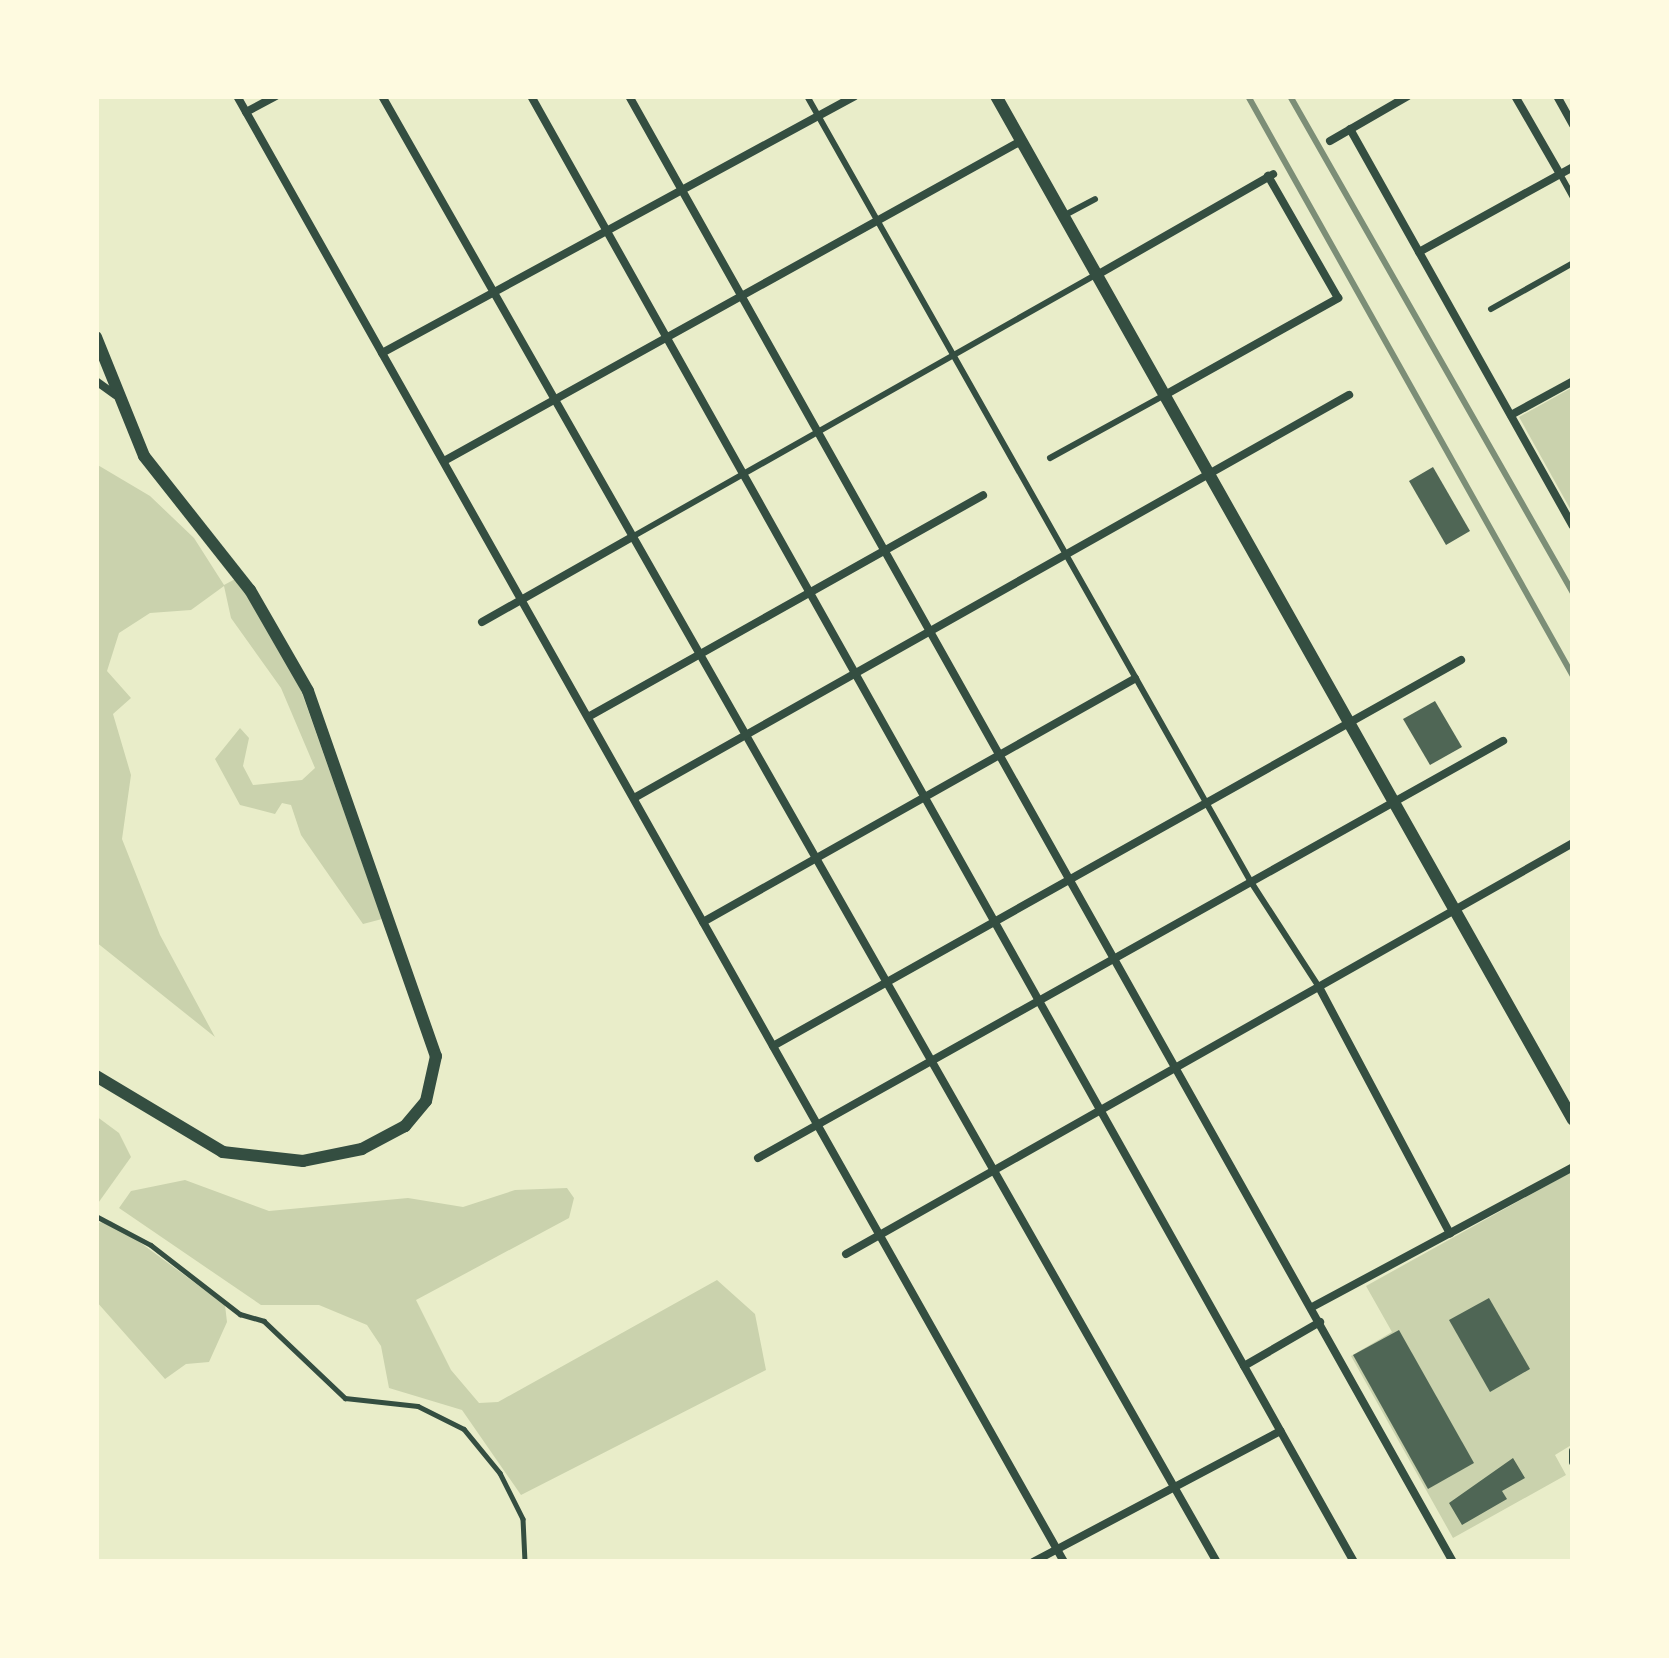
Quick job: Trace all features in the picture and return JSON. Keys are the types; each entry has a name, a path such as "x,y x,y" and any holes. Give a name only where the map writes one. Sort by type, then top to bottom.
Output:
{"main road":[{"path":"996,96 1573,1120"},
{"path":"96,337 116,395 151,467 250,590 308,691 436,1056 426,1101 405,1126 362,1149 303,1161 223,1152 96,1076"}],"street":[{"path":"237,96 1064,1562"},
{"path":"246,112 276,96"},
{"path":"382,96 1217,1562"},
{"path":"531,96 1354,1562"},
{"path":"628,96 1314,1306 1453,1562"},
{"path":"807,96 1251,881 1320,989 1450,1234"},
{"path":"382,353 855,96"},
{"path":"1330,141 1408,96"},
{"path":"1515,96 1573,197"},
{"path":"1557,96 1573,125"},
{"path":"1350,129 1573,526"},
{"path":"443,461 1021,141"},
{"path":"1419,252 1573,167"},
{"path":"482,622 1270,175 1338,298 1050,458"},
{"path":"1062,217 1095,199"},
{"path":"1491,309 1573,263"},
{"path":"96,381 116,395"},
{"path":"1511,415 1573,381"},
{"path":"634,798 1349,395"},
{"path":"588,717 982,495"},
{"path":"773,1046 1461,660"},
{"path":"703,922 1135,679"},
{"path":"758,1158 1504,741"},
{"path":"846,1254 1573,843"},
{"path":"1314,1306 1573,1167"},
{"path":"1244,1366 1319,1322"},
{"path":"1033,1562 1280,1431"}],"lane":[{"path":"96,1216 152,1245 240,1314 264,1322 345,1398 418,1406 464,1429 500,1473 523,1520 525,1562"}],"green space":[{"path":"1573,387 1573,514 1519,417"},
{"path":"96,464 150,496 194,538 224,585 237,578 291,662 382,919 363,924 301,835 291,805 282,803 275,814 240,805 215,759 240,728 249,738 243,766 253,785 302,780 315,768 281,688 231,618 224,586 191,610 150,613 119,633 107,671 131,698 113,714 131,775 122,839 160,935 215,1037 96,942"},
{"path":"96,1116 119,1133 131,1157 96,1206"},
{"path":"1573,1171 1573,1444 1555,1455 1566,1475 1453,1538 1351,1356 1392,1332 1366,1286"},
{"path":"185,1180 269,1211 408,1198 463,1207 515,1190 567,1188 574,1198 569,1218 416,1300 451,1370 479,1403 498,1402 717,1280 755,1314 766,1370 521,1495 462,1410 389,1388 381,1346 367,1325 319,1305 261,1305 119,1208 131,1191"},
{"path":"111,1221 225,1305 227,1322 209,1362 186,1364 165,1379 96,1301 96,1223"}],"building":[{"path":"1433,467 1470,531 1446,545 1409,481"},
{"path":"1435,701 1462,747 1430,765 1403,719"},
{"path":"1489,1298 1530,1369 1490,1392 1449,1320"},
{"path":"1399,1330 1474,1463 1428,1489 1353,1355"},
{"path":"1513,1458 1525,1478 1502,1491 1507,1499 1462,1525 1449,1503"}],"railway":[{"path":"1248,96 1573,676"},
{"path":"1290,96 1573,593"}]}
